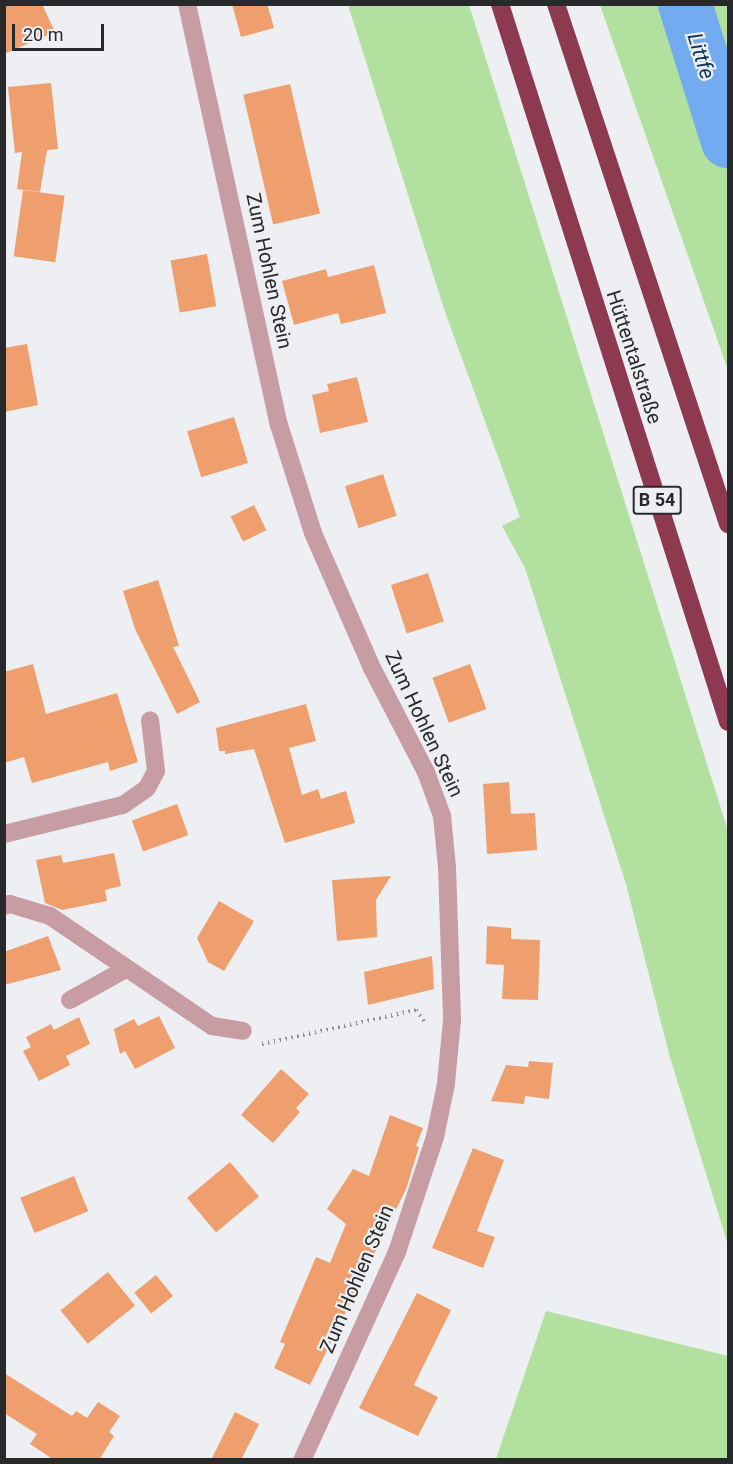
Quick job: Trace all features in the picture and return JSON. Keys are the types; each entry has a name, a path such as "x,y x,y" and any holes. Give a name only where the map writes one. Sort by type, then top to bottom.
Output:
{"highway":[{"name":"Hüttentalstraße","path":"500,4 729,722"},
{"name":"Hüttentalstraße","path":"556,4 729,524"}],"street":[{"name":"Zum Hohlen Stein","path":"187,4 282,436 313,533 372,668 426,772 442,816 452,1020 446,1084 435,1137 397,1252 302,1460"},
{"path":"4,834 123,805 147,788 156,771 150,720"},
{"path":"4,906 10,904 50,916 212,1026 243,1031"},
{"path":"70,1000 126,969"}],"path":[{"path":"255,1046 416,1010 426,1024 452,1020"}],"green space":[{"path":"348,5 469,5 728,831 728,1245 669,1054 626,884 525,568 502,526 520,517 445,312"},
{"path":"600,5 728,5 728,370"},
{"path":"546,1311 728,1356 728,1459 496,1459"}],"building":[{"path":"4,4 42,4 55,32 4,54"},
{"path":"232,4 267,4 274,28 241,37"},
{"path":"51,83 58,149 47,150 40,192 17,189 22,152 15,153 8,87"},
{"path":"290,84 320,214 273,224 243,95"},
{"path":"23,190 65,196 55,262 14,256"},
{"path":"207,254 216,306 180,313 171,260"},
{"path":"374,265 386,313 341,324 338,313 294,325 282,281 326,269 328,277"},
{"path":"27,344 38,405 4,412 4,348"},
{"path":"357,377 368,422 320,433 312,395 329,391 327,384"},
{"path":"234,417 248,463 201,477 187,431"},
{"path":"383,474 397,516 359,528 345,486"},
{"path":"254,505 266,530 243,542 231,516"},
{"path":"428,573 444,622 407,634 391,585"},
{"path":"158,580 179,646 173,647 200,702 177,714 135,629 123,591"},
{"path":"33,664 46,714 117,693 138,762 110,771 108,762 32,783 24,757 4,763 4,672"},
{"path":"470,664 486,709 449,723 432,678"},
{"path":"306,704 316,741 289,748 302,795 318,789 321,799 346,791 355,823 285,843 254,749 225,754 225,751 219,751 216,728"},
{"path":"509,782 511,814 535,813 537,850 487,854 483,784"},
{"path":"177,804 188,835 143,851 132,820"},
{"path":"114,853 121,886 105,890 107,901 62,910 45,903 36,860 61,855 63,863"},
{"path":"391,876 376,900 377,937 337,941 332,880"},
{"path":"219,901 254,921 224,971 208,962 197,938"},
{"path":"487,926 511,928 511,939 540,940 538,1000 502,999 504,965 486,964"},
{"path":"48,936 61,970 4,985 4,952"},
{"path":"432,956 434,989 368,1005 364,972"},
{"path":"159,1016 175,1048 135,1069 125,1051 120,1054 114,1029 134,1019 138,1026"},
{"path":"79,1017 90,1044 66,1056 70,1065 39,1081 23,1051 31,1047 26,1037 51,1024 54,1030"},
{"path":"529,1061 553,1063 549,1099 525,1096 524,1104 491,1101 506,1065 528,1067"},
{"path":"281,1069 309,1094 296,1108 300,1112 273,1143 241,1115"},
{"path":"390,1115 423,1128 416,1146 419,1147 406,1189 310,1385 274,1368 285,1344 280,1342 316,1257 330,1263 346,1224 327,1209 353,1169 369,1176"},
{"path":"473,1148 504,1160 477,1231 495,1237 483,1268 432,1248"},
{"path":"230,1162 259,1196 216,1232 187,1198"},
{"path":"74,1176 88,1211 34,1233 20,1198"},
{"path":"108,1272 135,1305 88,1344 61,1310"},
{"path":"156,1275 173,1296 151,1314 134,1293"},
{"path":"417,1293 451,1310 414,1385 438,1397 418,1436 359,1408"},
{"path":"4,1373 72,1416 76,1411 87,1418 98,1402 120,1416 109,1432 114,1436 99,1460 54,1460 30,1444 37,1434 4,1413"},
{"path":"235,1412 259,1424 241,1460 211,1460"}],"waterway":[{"name":"Littfe","path":"685,4 728,141"}]}
